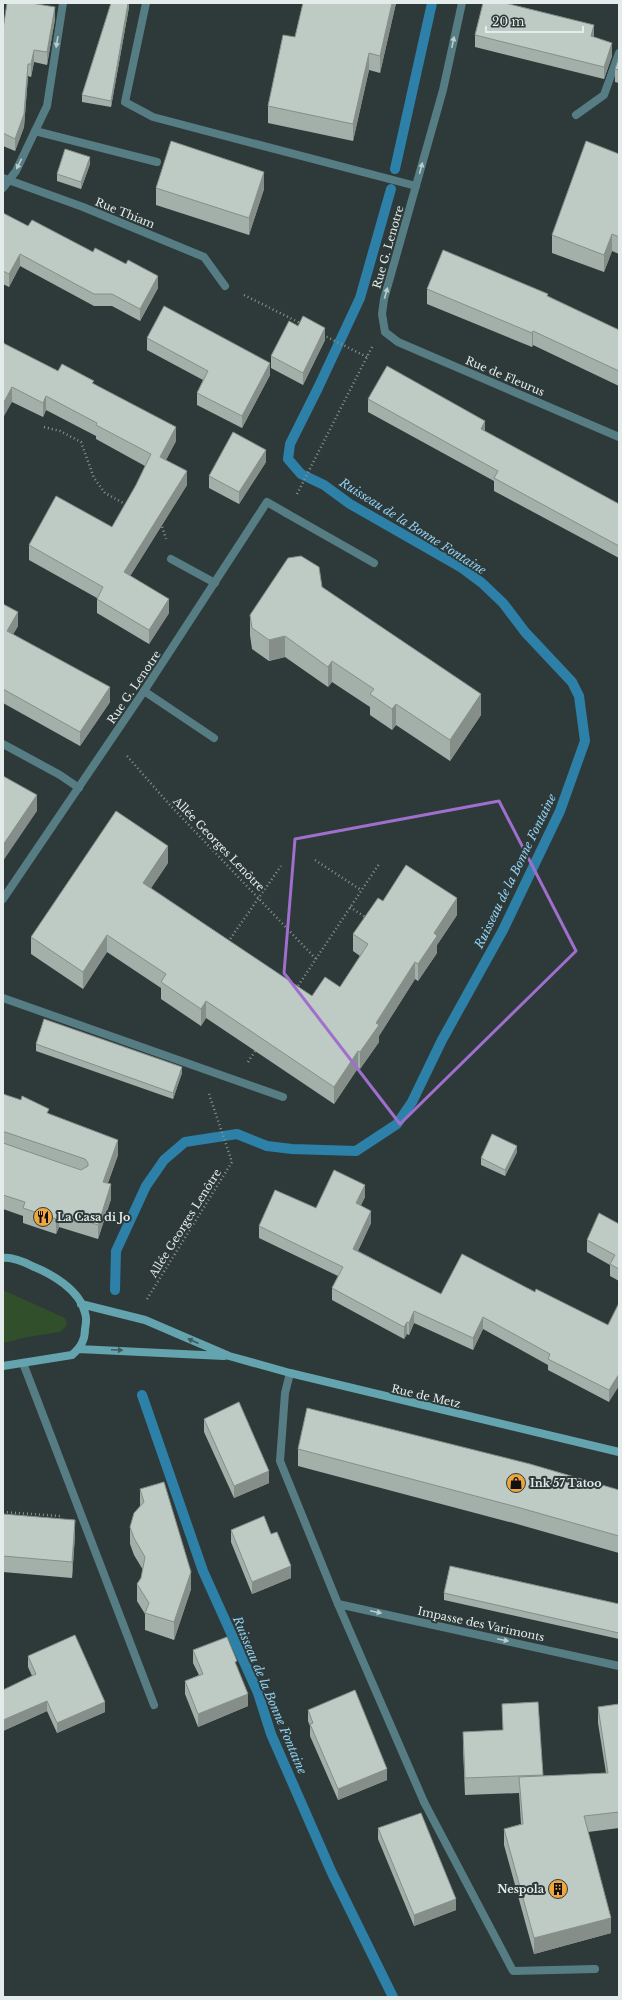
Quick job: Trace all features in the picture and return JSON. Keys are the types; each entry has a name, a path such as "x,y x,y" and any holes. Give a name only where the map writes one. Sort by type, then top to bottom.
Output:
{"street":[{"path":"3,188 6,179 16,171 47,106 63,3"},
{"path":"146,3 125,102 153,118 416,186"},
{"name":"Rue G. Lenotre","path":"385,332 382,314 384,299 443,90 462,3"},
{"path":"576,116 604,95 619,53"},
{"path":"35,131 157,162"},
{"name":"Rue Thiam","path":"6,179 82,207 204,257 226,286"},
{"name":"Rue de Fleurus","path":"385,332 398,342 619,437"},
{"name":"Rue G. Lenotre","path":"3,899 144,691 267,502 374,563"},
{"path":"171,559 215,583"},
{"path":"144,691 214,738"},
{"path":"3,744 60,775 79,788"},
{"path":"3,998 283,1097"},
{"path":"3,1258 25,1263 53,1276 69,1289 81,1304 86,1314 85,1338 72,1355 3,1366"},
{"name":"Rue de Metz","path":"81,1304 145,1320 229,1356 290,1373 619,1452"},
{"name":"Rue de Metz","path":"78,1349 229,1356"},
{"path":"23,1362 154,1705"},
{"path":"290,1373 285,1393 280,1461 338,1604 424,1802 513,1972 595,1969"},
{"name":"Impasse des Varimonts","path":"338,1604 619,1666"}],"path":[{"path":"226,286 304,325"},
{"path":"305,482 367,357 373,346 385,332"},
{"path":"321,334 367,357"},
{"path":"44,427 60,431 81,442 94,478 105,493 130,507"},
{"path":"156,521 162,524 171,559"},
{"name":"Allée Georges Lenôtre","path":"112,739 169,804 316,959"},
{"path":"315,860 361,890"},
{"path":"296,990 379,864"},
{"path":"225,946 281,866"},
{"path":"350,907 373,922"},
{"path":"246,1065 258,1046"},
{"name":"Allée Georges Lenôtre","path":"145,1320 147,1298 232,1162 220,1121 206,1086 212,1073"},
{"path":"3,1512 59,1517 79,1510"}],"highlighted area":[{"path":"499,801 576,951 400,1124 284,973 295,839"}],"green space":[{"path":"3,1290 63,1317 66,1320 67,1325 60,1332 27,1337 3,1343"}],"building":[{"path":"7,3 31,3 55,7 47,52 34,50 31,64 28,64 24,114 15,139 3,133 3,29"},
{"path":"111,3 128,3 111,101 82,95"},
{"path":"303,3 392,3 380,56 369,53 353,124 268,106 283,35 295,37"},
{"path":"483,3 505,3 594,25 591,36 612,43 604,67 475,35"},
{"path":"619,57 619,70 615,69"},
{"path":"171,141 264,172 249,218 156,188"},
{"path":"586,141 619,154 619,237 612,234 604,255 552,235"},
{"path":"65,149 90,157 81,182 57,174"},
{"path":"3,213 28,226 32,220 93,252 95,248 126,264 128,260 158,276 140,309 112,294 94,294 20,254 9,274 3,271"},
{"path":"443,250 548,294 547,296 619,330 619,371 533,331 532,333 427,289"},
{"path":"164,306 270,363 242,416 197,393 208,371 147,338"},
{"path":"303,316 325,328 303,373 271,356 289,321 298,326"},
{"path":"3,343 58,371 62,364 94,381 92,383 176,427 160,457 187,471 124,572 169,599 149,630 97,599 103,587 29,545 56,496 112,527 136,485 151,454 96,425 97,423 46,396 43,403 12,387 3,404"},
{"path":"387,366 485,421 481,429 619,504 619,546 494,478 498,471 368,399"},
{"path":"233,432 266,450 239,492 209,476"},
{"path":"301,556 319,567 322,587 481,694 450,740 396,704 392,709 370,694 374,689 332,661 328,667 285,636 269,640 252,628 250,615 288,558"},
{"path":"3,604 18,612 7,631 110,687 80,732 3,689"},
{"path":"3,776 37,795 3,845"},
{"path":"116,811 168,846 143,883 312,996 325,977 340,987 368,944 353,934 378,898 383,901 406,865 457,898 434,933 437,936 418,964 415,962 376,1023 379,1025 360,1052 358,1051 334,1087 206,1001 201,1009 161,982 166,974 107,935 83,972 31,937"},
{"path":"44,1019 182,1067 173,1093 36,1044"},
{"path":"3,1094 21,1100 22,1096 49,1109 47,1113 118,1140 103,1182 111,1184 98,1225 59,1212 56,1219 23,1208 25,1202 3,1195 3,1143 81,1170 88,1166 88,1163 85,1159 3,1132"},
{"path":"492,1134 517,1146 505,1170 481,1158"},
{"path":"334,1170 365,1185 356,1203 371,1211 353,1249 441,1294 462,1254 535,1292 536,1289 608,1325 619,1303 619,1374 609,1390 548,1359 550,1354 483,1317 473,1338 414,1311 409,1323 407,1322 404,1327 332,1288 343,1267 259,1226 275,1190 316,1208"},
{"path":"599,1213 619,1224 619,1269 610,1264 615,1255 587,1240"},
{"path":"239,1402 269,1471 234,1486 204,1419"},
{"path":"307,1408 530,1464 619,1490 619,1536 517,1507 298,1449"},
{"path":"164,1482 191,1572 174,1622 145,1613 149,1603 137,1584 141,1578 145,1557 134,1538 130,1527 134,1513 144,1502 140,1489"},
{"path":"3,1514 75,1520 72,1562 3,1556"},
{"path":"264,1516 271,1534 277,1532 291,1566 252,1582 231,1530"},
{"path":"450,1566 619,1604 619,1633 444,1593"},
{"path":"75,1635 105,1702 57,1723 47,1701 3,1720 3,1690 36,1674 28,1656"},
{"path":"227,1637 248,1694 198,1714 185,1681 203,1674 193,1650"},
{"path":"355,1690 387,1769 338,1789 310,1724 313,1723 308,1710"},
{"path":"538,1702 543,1775 465,1778 463,1732 503,1730 502,1704"},
{"path":"619,1704 619,1812 584,1816 611,1918 534,1938 504,1829 523,1824 519,1777 608,1773 598,1707"},
{"path":"421,1813 456,1899 414,1915 378,1828"}],"waterway":[{"name":"Ruisseau de la Bonne Fontaine","path":"395,169 432,3"},
{"name":"Ruisseau de la Bonne Fontaine","path":"115,1290 116,1251 146,1186 164,1160 185,1142 237,1134 267,1146 292,1149 356,1151 397,1124 412,1102 442,1040 503,930 560,811 585,741 579,696 572,682 525,632 503,603 482,583 462,568 350,504 324,485 301,474 288,459 290,444 360,298 391,189"},
{"name":"Ruisseau de la Bonne Fontaine","path":"142,1395 203,1571 258,1693 271,1734 332,1873 393,1997"}],"place":[{"name":"La Casa di Jo","path":"43,1217"},
{"name":"Ink 57 Tatoo","path":"516,1483"},
{"name":"Nespola","path":"558,1889"}]}
